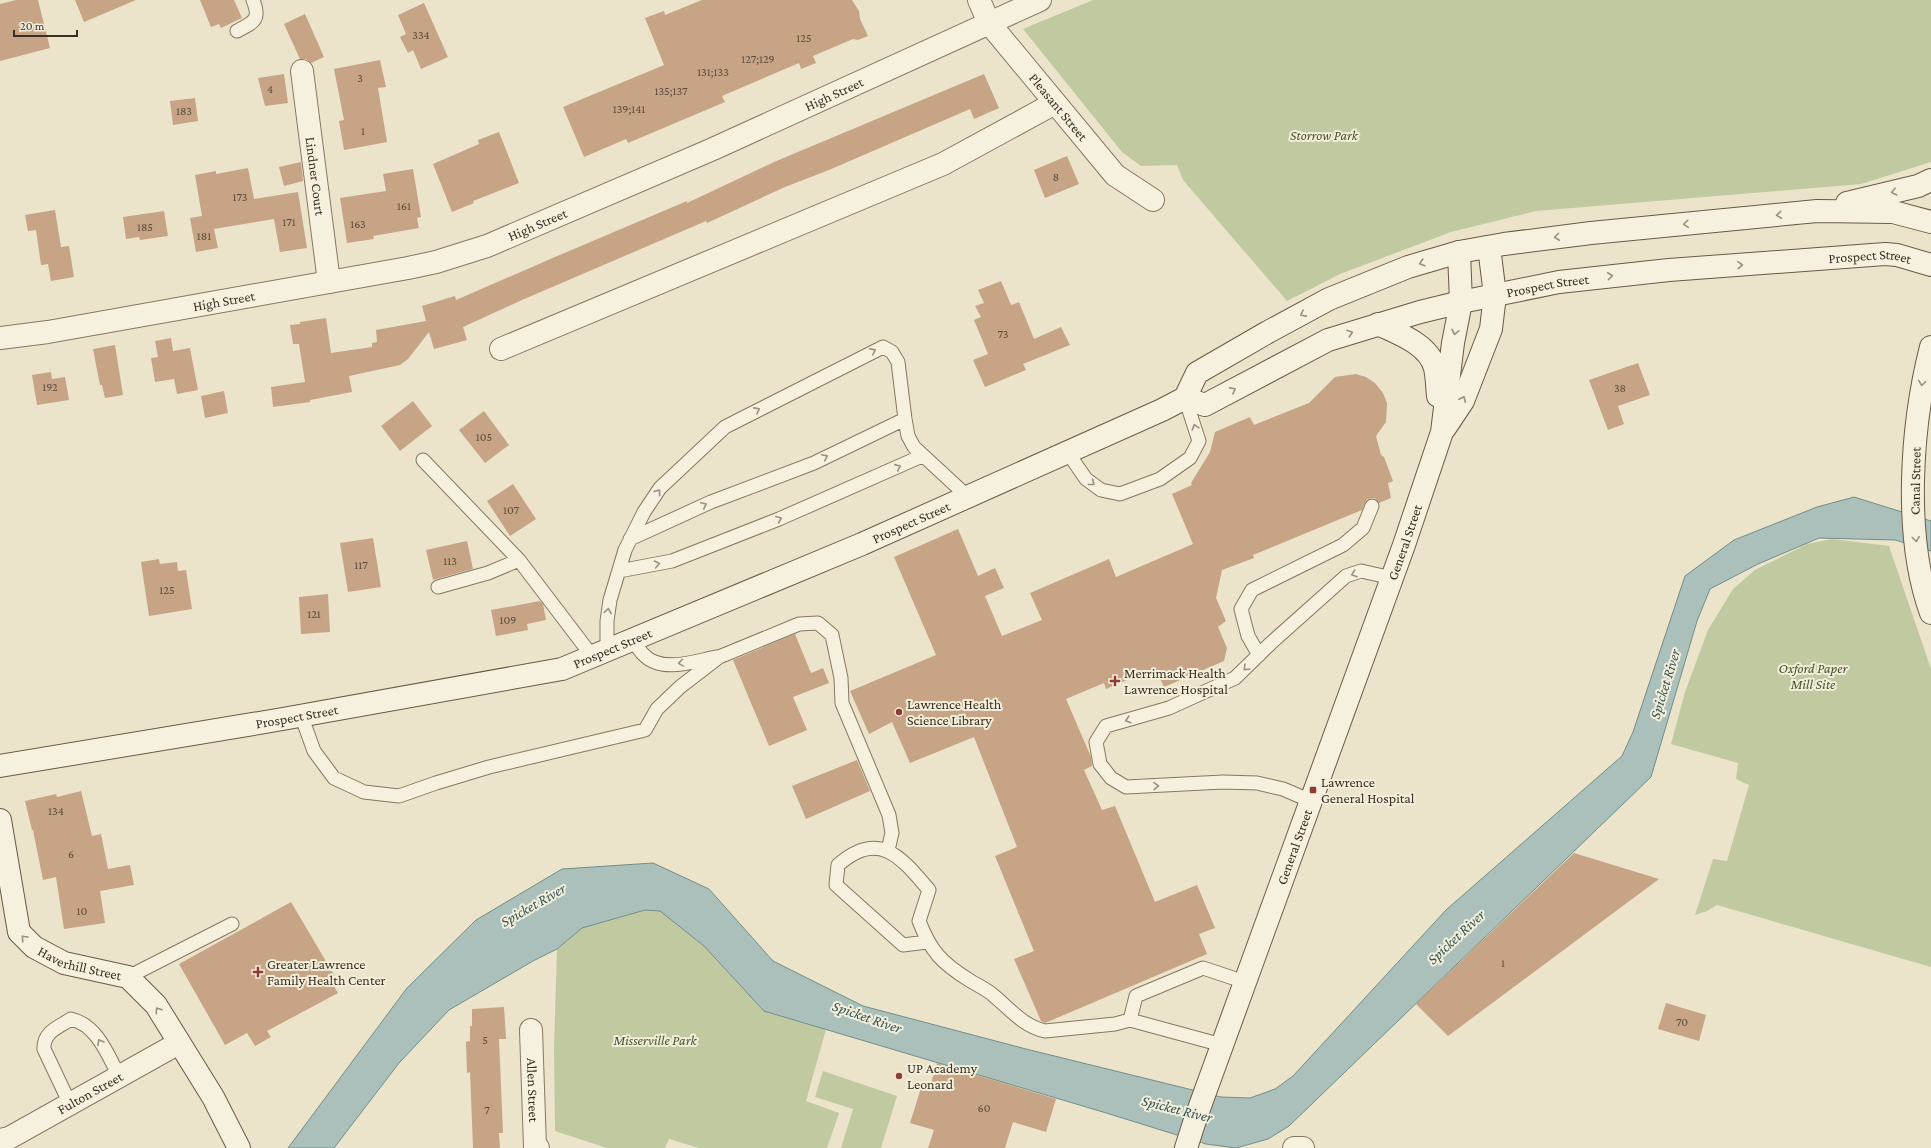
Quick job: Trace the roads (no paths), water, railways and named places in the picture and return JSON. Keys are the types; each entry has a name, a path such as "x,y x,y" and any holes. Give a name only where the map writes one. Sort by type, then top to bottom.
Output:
{"street":[{"name":"Pleasant Street","path":"979,0 989,23 1115,175 1153,200"},
{"name":"High Street","path":"0,338 48,332 436,262 487,246 713,149 1040,0"},
{"name":"Lindner Court","path":"302,71 329,282"},
{"path":"501,349 943,164 1055,104"},
{"path":"1817,211 1918,186 1931,180"},
{"path":"1185,398 1198,373 1268,332 1329,299 1408,267 1459,252 1591,233 1817,211 1893,212 1931,222"},
{"name":"General Street","path":"1442,432 1463,401 1491,329 1495,295 1489,247"},
{"name":"General Street","path":"1186,1148 1212,1072 1392,578 1442,432 1453,343 1461,302 1459,252"},
{"name":"Prospect Street","path":"0,766 562,669 862,544 1162,410 1185,398 1205,405 1328,340 1378,324 1461,302 1559,282 1669,270 1885,254 1897,255 1931,265"},
{"path":"1378,324 1417,345 1435,367 1442,432"},
{"name":"Canal Street","path":"1931,347 1923,378 1914,458 1915,533 1919,571 1931,613"},
{"name":"Haverhill Street","path":"0,820 19,932 34,947 64,963 128,977 156,1005 213,1097 239,1148"},
{"name":"Allen Street","path":"531,1030 535,1147 538,1148"},
{"name":"Fulton Street","path":"0,1140 9,1138 179,1043"},
{"path":"1294,1148 1303,1148"}],"lane":[{"path":"237,31 251,24 256,17 258,12 253,0"},
{"path":"600,653 610,600 630,539 644,512 660,488 725,427 883,347 892,352 898,362 908,436 914,447 968,497"},
{"path":"1068,452 1086,479 1101,490 1120,494 1160,479 1190,458 1199,441 1185,398"},
{"path":"630,539 711,502 814,463 905,419"},
{"path":"619,571 672,561 779,519 922,456"},
{"path":"423,460 519,560 600,653"},
{"path":"1259,655 1248,636 1241,609 1252,590 1343,545 1363,528 1372,506"},
{"path":"438,588 488,573 519,560"},
{"path":"1311,801 1283,789 1257,783 1223,782 1126,788 1111,778 1100,764 1096,742 1106,726 1169,708 1235,678 1346,576 1361,571 1392,578"},
{"path":"632,639 643,655 658,663 676,665 719,656 799,624 818,623 832,635 841,678 842,703 889,815 892,832 888,850"},
{"path":"300,715 314,751 334,778 364,792 399,796 489,767 645,730 657,709 680,687 719,656"},
{"path":"927,942 903,945 836,885 838,865 850,855 869,847 888,850 910,868 929,890 919,921 927,942 944,962 992,994 1014,1014 1034,1028 1045,1031 1115,1024 1130,1020 1222,1045"},
{"path":"128,977 232,924"},
{"path":"1130,1020 1136,996 1203,968 1245,982"},
{"path":"70,1104 44,1049 43,1041 48,1034 71,1019 82,1022 97,1036 119,1076"}],"water":[{"name":"Spicket River","path":"1854,497 1931,521 1931,551 1895,540 1819,538 1758,564 1710,589 1697,621 1651,777 1289,1126 1268,1139 1236,1148 1206,1144 764,1011 704,946 660,911 645,910 582,928 557,949 533,961 449,1010 399,1063 334,1148 288,1148 407,988 476,920 562,869 653,863 709,889 773,961 863,1006 1026,1049 1221,1097 1250,1098 1275,1089 1293,1076 1446,910 1622,756 1633,732 1685,576 1734,540 1817,507"}],"place":[{"name":"Merrimack Health Lawrence Hospital","path":"1115,681"},
{"name":"Lawrence Health Science Library","path":"899,712"},
{"name":"Lawrence General Hospital","path":"1313,790"},
{"name":"Greater Lawrence Family Health Center","path":"258,972"},
{"name":"UP Academy Leonard","path":"899,1076"}],"park label":[{"name":"Storrow Park","path":"1324,135"},
{"name":"Oxford Paper Mill Site","path":"1813,676"},
{"name":"Misserville Park","path":"655,1040"}]}
